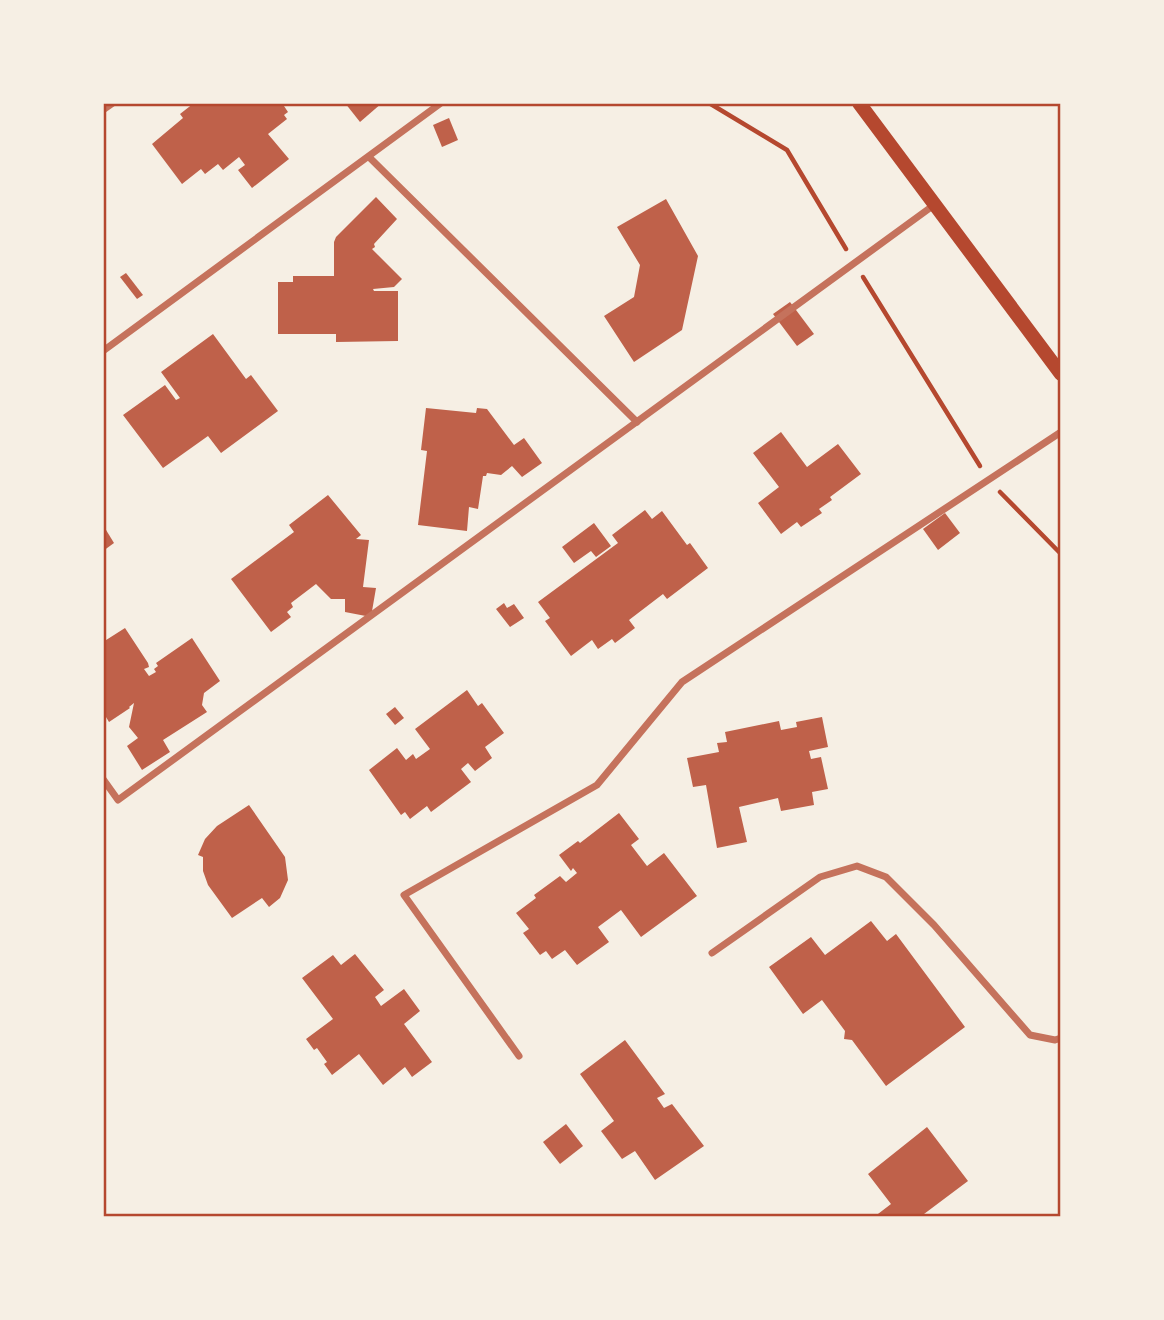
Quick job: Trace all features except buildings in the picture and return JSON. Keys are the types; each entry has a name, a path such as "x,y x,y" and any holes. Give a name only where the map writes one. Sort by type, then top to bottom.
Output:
{"main road":[{"path":"859,103 1061,374"}],"street":[{"path":"103,110 113,103"},
{"path":"103,351 441,103"},
{"path":"369,156 637,422"},
{"path":"103,779 117,800 934,205"},
{"path":"519,1056 404,895 597,785 682,682 1061,432"},
{"path":"712,953 820,877 857,866 886,877 934,925 1030,1035 1055,1040 1061,1038"}],"path":[{"path":"709,103 787,150 988,479 1061,554"}]}
